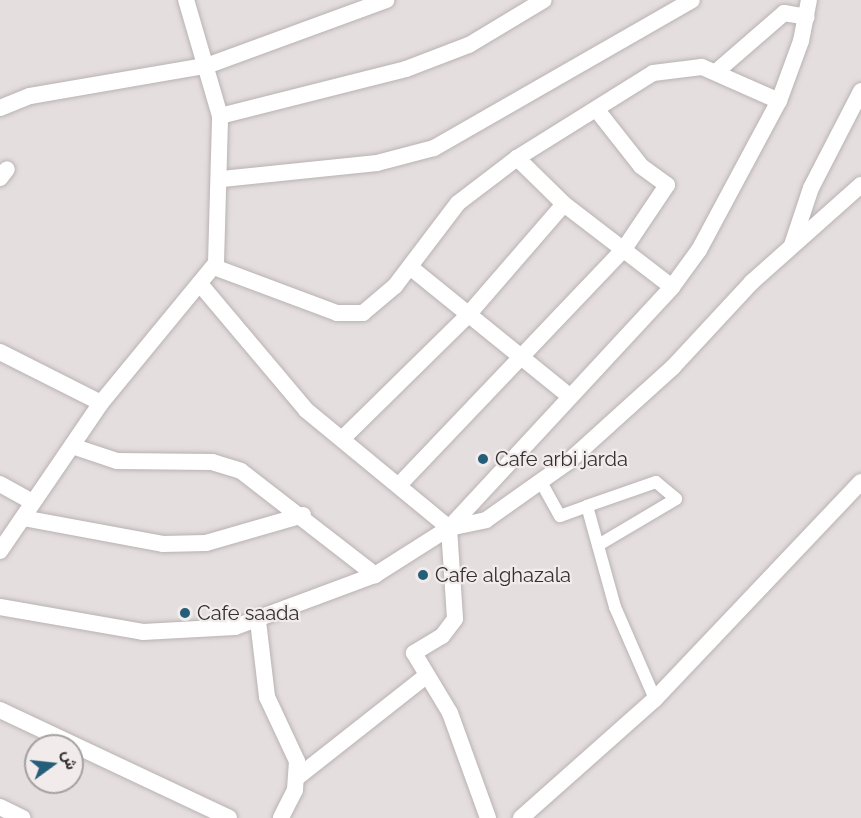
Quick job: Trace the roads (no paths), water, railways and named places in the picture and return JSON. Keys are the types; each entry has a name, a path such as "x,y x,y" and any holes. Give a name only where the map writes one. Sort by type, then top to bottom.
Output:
{"street":[{"path":"0,552 101,403 214,267 222,179 220,116 209,65 186,0"},
{"path":"0,108 30,96 209,65 387,0"},
{"path":"220,116 350,87 429,61 469,45 544,0"},
{"path":"222,179 377,163 434,148 692,0"},
{"path":"0,607 143,632 196,632 258,621 375,575 449,528 568,395 672,287 718,219 779,101 807,17 809,0"},
{"path":"716,72 784,14 807,17"},
{"path":"214,267 352,315 375,306 410,267 458,203 518,158 653,73 687,67 716,72 779,101"},
{"path":"792,246 811,188 861,91"},
{"path":"400,484 523,362 624,249 667,185 641,166 597,110"},
{"path":"518,158 564,204 672,287"},
{"path":"449,528 486,520 541,482 673,367 792,246 861,185"},
{"path":"342,440 467,316 564,204"},
{"path":"410,267 523,362 568,395"},
{"path":"200,284 306,410 400,484 449,528 456,614 442,636 414,653 450,713 488,818"},
{"path":"0,352 101,403"},
{"path":"72,447 140,464 223,464 252,477 303,515 375,575"},
{"path":"541,482 560,516 656,482 676,499 600,544"},
{"path":"0,484 32,502"},
{"path":"521,818 656,699 859,486"},
{"path":"587,506 600,544 615,607 656,699"},
{"path":"23,518 163,544 206,543 303,515"},
{"path":"258,621 267,697 292,746 299,776"},
{"path":"280,818 299,776 426,676"},
{"path":"0,710 229,818"},
{"path":"0,807 23,818"}],"place":[{"name":"Cafe arbi jarda","path":"483,459"},
{"name":"Cafe alghazala","path":"423,575"},
{"name":"Cafe saada","path":"185,613"}]}
